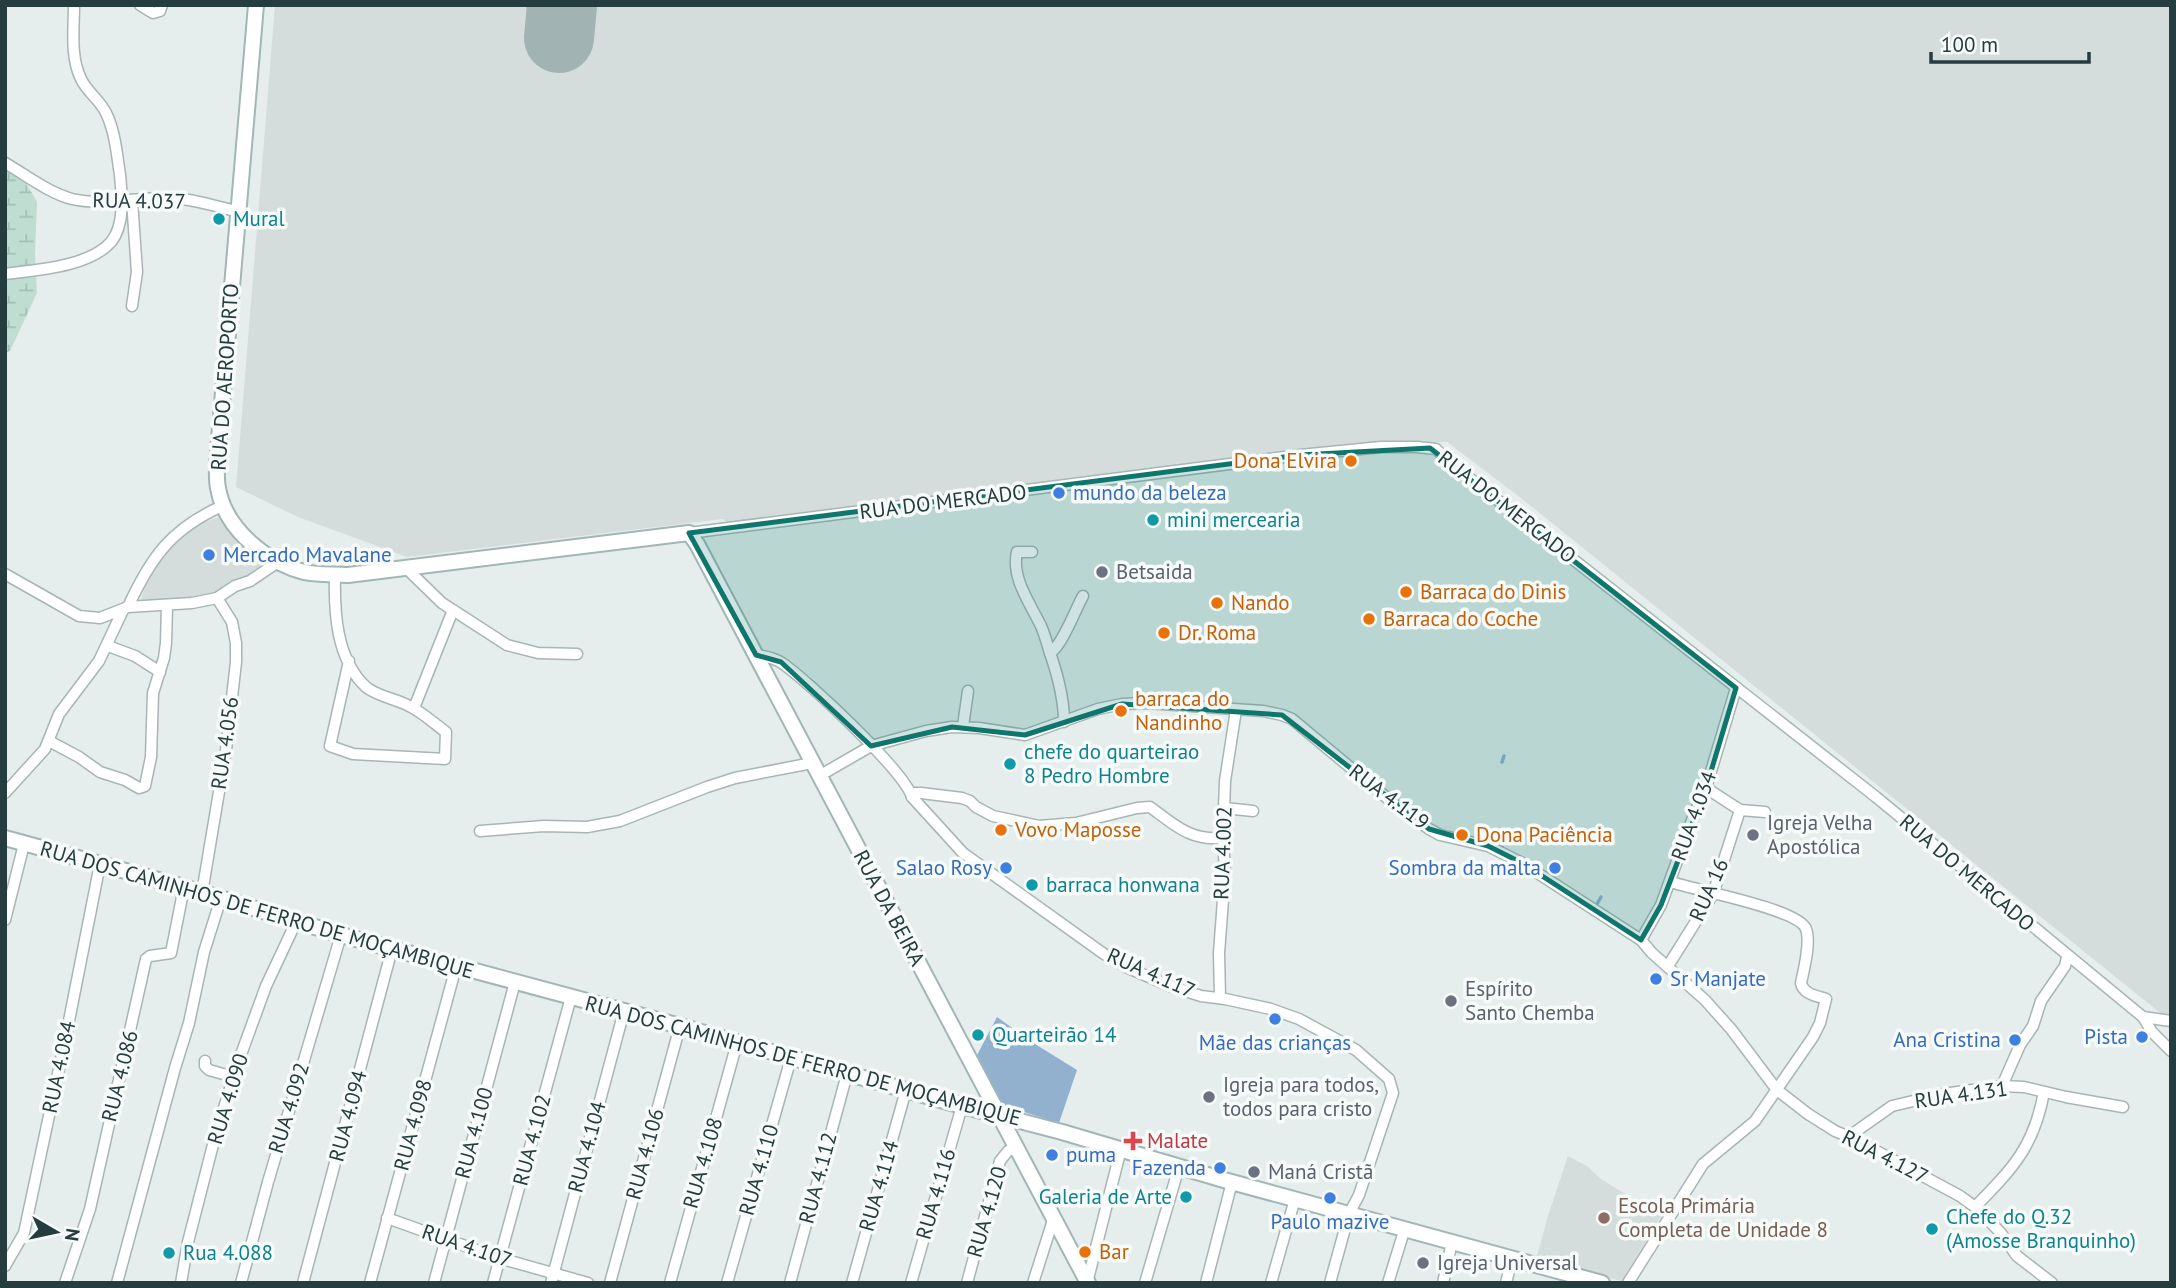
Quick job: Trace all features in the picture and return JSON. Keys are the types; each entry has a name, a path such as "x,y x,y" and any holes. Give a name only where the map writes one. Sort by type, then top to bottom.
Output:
{"main road":[{"name":"RUA DO AEROPORTO","path":"222,506 218,487 219,439 256,5"},
{"path":"222,506 236,527 264,554 305,572 335,574 406,568 690,533"},
{"name":"RUA DA BEIRA","path":"690,533 1087,1282"},
{"name":"RUA DOS CAMINHOS DE FERRO DE MOÇAMBIQUE","path":"5,838 184,887 392,949 680,1026 1232,1182 1405,1228 1512,1259 1565,1278 1602,1283"}],"street":[{"path":"74,5 73,43 76,62 81,79 107,114 128,200 136,272 132,306"},
{"path":"140,5 153,13 160,11 162,5"},
{"name":"RUA 4.037","path":"5,163 73,199 178,199 239,212"},
{"path":"5,274 65,265 102,249 111,242 128,200"},
{"name":"RUA DO MERCADO","path":"690,533 1314,453 1398,446 1436,449 1449,462 1876,797 2143,1017"},
{"path":"5,793 45,749 65,704 86,681 108,646 147,568 164,545 204,514 222,506"},
{"path":"1032,552 1017,552 1015,565 1058,676 1064,704 1064,722"},
{"path":"5,575 79,617 100,618 125,608 167,606 216,598 235,586 250,581 278,562"},
{"path":"406,568 431,594 511,647 546,654 577,654"},
{"path":"335,574 338,630 355,673 369,689 414,708 446,732 445,759 353,754 330,746 349,661"},
{"path":"1050,653 1062,640 1083,596"},
{"name":"RUA 4.056","path":"202,893 226,750 236,662 232,622 216,598"},
{"path":"49,741 100,772 142,788 145,786 151,757 153,699 166,643 167,606"},
{"path":"414,708 453,610"},
{"path":"108,646 135,656 160,672"},
{"name":"RUA 4.117","path":"756,655 773,659 789,669 871,746 898,774 909,788 912,797 963,853 1104,954 1128,968 1170,986 1201,996 1271,1009 1298,1018 1356,1050 1389,1079 1393,1093 1359,1195 1349,1214 1330,1283"},
{"name":"RUA 4.034","path":"1641,940 1671,881 1706,788 1736,688"},
{"path":"963,726 968,691"},
{"name":"RUA 4.119","path":"819,776 871,746 926,731 963,726 1026,735 1098,709 1122,704 1236,709 1282,715 1292,719 1399,808 1429,829 1440,835 1488,846 1522,863 1641,940 1731,1028 1777,1090"},
{"name":"RUA 4.002","path":"1220,998 1219,953 1225,873 1225,781 1236,709"},
{"path":"480,831 544,826 587,827 620,821 707,787 812,763"},
{"path":"1706,788 1740,810 1765,812"},
{"path":"912,797 915,793 921,793 962,798 993,816 1039,826 1090,821 1150,807 1185,833 1223,838"},
{"path":"1224,808 1253,811"},
{"name":"RUA 16","path":"1668,966 1713,894 1740,810"},
{"path":"5,920 24,844"},
{"name":"RUA 4.084","path":"5,1266 23,1233 69,1023 100,864"},
{"path":"1628,1283 1703,1164 1755,1121 1777,1090 1813,1037 1826,999 1808,993 1802,987 1807,943 1804,925 1792,917 1754,904 1671,881"},
{"name":"RUA 4.086","path":"65,1283 90,1209 146,959 171,953 184,887"},
{"path":"117,1283 189,1023 204,952 221,898"},
{"name":"RUA 4.090","path":"181,1283 188,1242 216,1133 259,1003 296,922"},
{"name":"RUA 4.092","path":"241,1283 341,934"},
{"name":"RUA 4.094","path":"303,1283 392,949"},
{"path":"2002,1086 2020,1045 2033,1026 2041,1001 2065,966 2067,957"},
{"name":"RUA 4.098","path":"370,1283 457,967"},
{"name":"RUA 4.100","path":"433,1283 515,982"},
{"name":"RUA 4.102","path":"493,1283 571,997"},
{"name":"RUA 4.104","path":"552,1278 624,1012"},
{"path":"2143,1017 2171,1021"},
{"path":"2143,1017 2152,1032 2171,1051"},
{"name":"RUA 4.106","path":"610,1283 680,1026"},
{"name":"RUA 4.108","path":"670,1283 737,1043"},
{"name":"RUA 4.110","path":"727,1283 790,1058"},
{"path":"205,1061 206,1069 234,1077"},
{"name":"RUA 4.112","path":"790,1283 847,1074"},
{"name":"RUA 4.131","path":"1848,1137 1892,1107 1943,1094 2002,1086 2024,1087 2123,1107"},
{"name":"RUA 4.114","path":"852,1283 906,1090"},
{"name":"RUA 4.127","path":"1777,1090 1842,1136 1940,1184 1975,1207 2000,1232 2017,1256 2052,1283"},
{"path":"1975,1207 2012,1169 2025,1150 2035,1130 2044,1093"},
{"name":"RUA 4.116","path":"911,1283 962,1106"},
{"name":"RUA 4.120","path":"967,1283 1000,1161 1008,1151 1017,1147"},
{"path":"1087,1282 1121,1149"},
{"path":"1144,1283 1179,1167"},
{"path":"1206,1283 1232,1182"},
{"path":"1271,1283 1295,1199"},
{"name":"RUA 4.107","path":"387,1217 552,1278 588,1283"},
{"path":"1032,1283 1054,1217"},
{"path":"1388,1283 1405,1228"},
{"path":"1443,1283 1452,1242"},
{"path":"1506,1283 1512,1259"}],"highlighted area":[{"path":"1430,448 1736,688 1706,788 1661,905 1641,940 1522,863 1488,846 1429,829 1282,715 1122,704 1025,735 952,727 871,746 781,662 756,655 689,533 1300,455"}],"shaded area":[{"path":"275,5 2171,5 2171,1016 2164,1016 1521,498 1447,442 1377,444 731,526 723,519 407,557 298,517 236,487"},
{"name":"Mercado Mavalane","path":"219,517 269,565 215,598 139,606 152,565 169,545 197,525"},
{"name":"Escola Primária Completa de Unidade 8","path":"1568,1156 1661,1216 1622,1281 1536,1260"}],"green space":[{"path":"5,155 13,160 37,202 37,293 10,351 5,353"}],"water":[{"path":"997,1017 1077,1070 1059,1123 998,1104 975,1059"}],"waterway":[{"path":"1502,762 1504,756"},
{"path":"1501,850 1505,837"},
{"path":"1597,904 1601,897"}],"runway":[{"path":"559,38 562,5"}],"place":[{"name":"Mural","path":"219,219"},
{"name":"Dona Elvira","path":"1351,461"},
{"name":"mundo da beleza","path":"1059,493"},
{"name":"mini mercearia","path":"1153,520"},
{"name":"Mercado Mavalane","path":"209,555"},
{"name":"Betsaida","path":"1102,572"},
{"name":"Barraca do Dinis","path":"1406,592"},
{"name":"Nando","path":"1217,603"},
{"name":"Barraca do Coche","path":"1369,619"},
{"name":"Dr. Roma","path":"1164,633"},
{"name":"barraca do Nandinho","path":"1121,711"},
{"name":"chefe do quarteirao 8 Pedro Hombre","path":"1010,764"},
{"name":"Vovo Maposse","path":"1001,830"},
{"name":"Dona Paciência","path":"1462,835"},
{"name":"Igreja Velha Apostólica","path":"1753,835"},
{"name":"Salao Rosy","path":"1006,868"},
{"name":"Sombra da malta","path":"1555,868"},
{"name":"barraca honwana","path":"1032,885"},
{"name":"Sr Manjate","path":"1656,979"},
{"name":"Espírito Santo Chemba","path":"1451,1001"},
{"name":"Mãe das crianças","path":"1275,1019"},
{"name":"Quarteirão 14","path":"978,1035"},
{"name":"Pista","path":"2142,1037"},
{"name":"Ana Cristina","path":"2015,1040"},
{"name":"Igreja para todos, todos para cristo","path":"1209,1097"},
{"name":"Malate","path":"1133,1141"},
{"name":"puma","path":"1052,1155"},
{"name":"Fazenda","path":"1220,1168"},
{"name":"Maná Cristã","path":"1254,1172"},
{"name":"Galeria de Arte","path":"1186,1197"},
{"name":"Paulo mazive","path":"1330,1198"},
{"name":"Escola Primária Completa de Unidade 8","path":"1604,1218"},
{"name":"Chefe do Q.32 (Amosse Branquinho)","path":"1932,1229"},
{"name":"Bar","path":"1085,1252"},
{"name":"Rua 4.088","path":"169,1253"},
{"name":"Igreja Universal","path":"1423,1263"}]}
